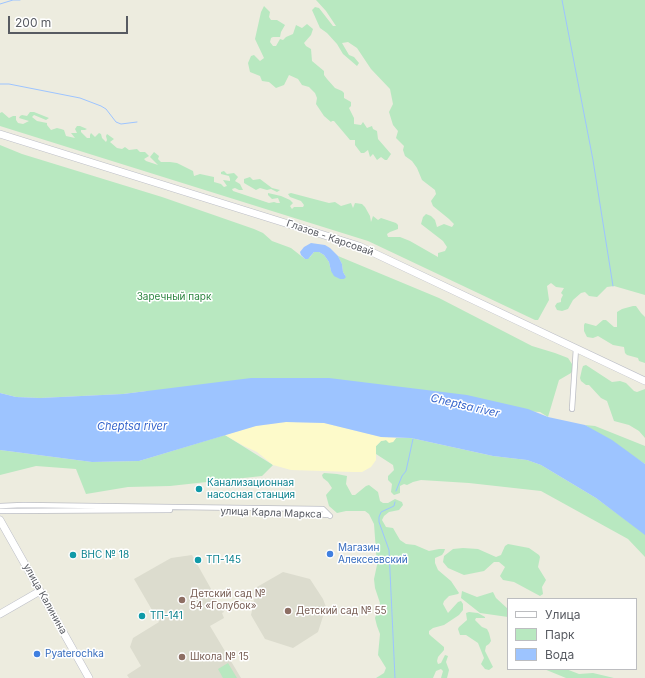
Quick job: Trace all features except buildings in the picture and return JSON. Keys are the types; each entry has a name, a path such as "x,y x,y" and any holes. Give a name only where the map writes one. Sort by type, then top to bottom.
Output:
{"main road":[{"name":"Глазов - Карсовай","path":"0,134 346,241 392,261 645,381"},
{"name":"улица Калинина","path":"1,520 89,678"},
{"path":"0,614 40,591"}],"street":[{"path":"572,409 576,348"},
{"name":"улица Карла Маркса","path":"0,506 23,505 323,509 330,516 286,511 0,511"},
{"path":"1,520 4,514 10,510"}],"shaded area":[{"path":"192,555 224,612 222,613 224,618 210,626 241,678 129,678 127,675 141,666 130,647 133,638 159,622 134,579 171,558"},
{"name":"Детский сад № 55","path":"283,572 310,579 323,599 326,607 318,632 293,648 265,639 251,615 257,587"}],"green space":[{"path":"316,0 645,0 645,295 614,286 607,287 597,297 589,296 585,292 581,293 573,300 568,309 562,311 557,310 555,306 557,303 561,302 563,295 561,293 564,288 556,287 551,283 547,286 549,300 538,320 535,320 368,241 0,126 0,113 2,112 9,118 16,116 18,123 23,124 29,121 19,118 20,116 27,116 30,112 34,112 49,118 46,120 34,115 32,117 37,121 47,123 51,130 57,128 64,130 66,136 75,138 71,133 77,133 75,129 77,126 87,129 81,130 81,132 87,138 90,138 91,133 95,137 99,133 106,142 107,134 114,139 110,142 117,148 122,149 125,147 129,150 137,149 140,152 145,152 149,156 144,159 146,161 158,165 150,157 154,152 159,156 158,159 161,162 177,163 193,171 194,176 200,174 214,177 214,182 221,184 224,187 227,186 223,180 230,181 230,179 229,176 221,174 221,172 224,171 227,174 234,173 238,177 235,181 240,184 243,190 235,188 232,189 233,191 269,203 280,203 278,198 272,199 268,193 290,200 293,203 290,206 292,209 294,207 303,207 304,205 301,201 290,197 288,194 291,193 329,203 335,202 341,206 351,203 353,208 355,203 362,204 370,216 371,222 373,216 378,220 381,218 398,225 398,229 387,234 388,237 400,237 410,241 438,257 438,253 445,251 447,247 443,241 421,224 423,217 426,214 431,216 435,220 437,227 444,224 452,227 454,224 433,206 431,201 436,194 435,190 422,180 417,168 412,161 405,156 403,150 404,146 396,138 398,131 393,125 389,112 393,104 390,89 371,69 357,48 348,42 342,43 349,55 354,57 359,63 357,66 343,54 337,44 320,28 312,10 315,7 319,8 333,26 336,26 326,11"},
{"path":"264,6 270,12 269,17 271,20 277,20 285,25 280,37 271,38 270,42 273,46 276,46 280,39 283,40 293,34 296,25 302,28 307,24 313,29 311,35 304,43 311,49 312,61 324,71 324,75 335,88 344,93 344,98 351,102 351,106 349,108 354,118 354,124 361,125 363,122 367,128 372,126 373,129 377,131 378,139 391,154 387,160 381,157 377,160 373,154 370,157 368,150 361,153 355,145 355,140 350,140 334,121 331,122 324,116 316,104 317,98 315,93 309,87 302,85 298,79 289,75 284,85 276,88 269,82 262,81 260,76 250,72 248,63 251,56 254,55 260,61 264,58 255,39 261,12"},
{"name":"Заречный парк","path":"0,145 22,154 162,197 254,229 263,233 272,241 291,248 305,259 310,257 314,252 319,252 324,255 329,262 331,271 346,277 338,256 439,298 532,346 568,358 572,364 573,370 571,373 559,380 548,417 540,412 147,391 123,394 40,398 16,397 0,393"},
{"path":"250,177 253,180 260,179 272,188 280,190 277,192 271,189 267,190 260,188 256,190 244,183 244,179"},
{"path":"636,306 645,317 645,363 639,361 638,358 627,355 624,347 613,345 598,336 593,338 587,337 584,331 585,323 596,326 603,320 606,320 614,327 617,327 617,312"},
{"path":"586,365 612,382 620,381 626,383 634,391 637,392 645,389 645,438 639,431 629,425 614,421 607,401 601,398 589,385 586,385 581,381 580,378 582,369 583,366"},
{"path":"585,425 595,426 645,446 645,464"},
{"path":"225,435 273,465 262,476 170,486 128,487 86,494 76,469 36,466 0,475 0,450 92,462 139,461"},
{"path":"396,438 411,438 493,456 527,460 541,465 596,498 645,534 645,557 628,539 541,491 469,483 421,480 400,486 400,493 394,495 391,492 392,484 388,480 388,476 394,470 393,465 376,454 376,446 381,441 386,440 393,442"},
{"path":"324,473 347,476 346,484 352,495 355,495 369,485 378,492 380,501 383,503 388,503 395,499 402,502 403,505 399,510 389,512 384,516 382,520 386,527 393,528 400,540 406,544 415,545 429,551 445,549 442,555 435,558 435,563 438,570 451,581 459,593 449,596 443,604 448,613 458,602 461,601 463,604 463,610 459,615 444,625 433,628 429,631 429,634 444,647 444,650 438,657 438,664 441,663 445,655 448,656 446,662 449,670 447,678 441,678 443,671 441,669 436,671 433,678 376,678 384,673 386,668 378,655 380,634 375,618 380,603 375,588 374,579 377,565 374,524 369,514 365,511 346,511 337,513 329,506 326,495 332,488 323,478 322,475"},
{"path":"508,544 529,548 539,555 538,567 546,580 542,587 543,594 540,596 514,582 503,580 500,576 505,567 499,562 494,562 484,571 464,575 448,568 443,562 444,556 453,549 478,549 496,557 501,555 505,546"},
{"path":"462,591 477,597 493,592 496,598 507,608 507,617 480,613 461,598"},
{"path":"466,613 478,613 485,617 476,618 475,620 482,627 487,629 489,633 491,641 486,646 485,651 493,667 489,670 485,669 481,664 484,658 478,643 466,635 460,635 458,629 467,620"},
{"path":"228,663 237,678 223,678 218,669"},
{"path":"546,670 569,670 579,674 593,673 614,678 566,678"}],"sand":[{"path":"286,422 324,423 381,437 396,438 393,442 389,443 386,440 381,441 376,446 376,460 371,467 362,472 353,472 291,470 273,465 257,452 225,435 256,426"}],"water":[{"path":"311,243 325,245 338,256 346,277 344,279 334,276 329,262 324,255 319,252 314,252 308,259 305,259 301,255 300,252 304,247"},
{"name":"Cheptsa river","path":"251,378 329,378 467,395 528,409 548,417 585,425 612,440 645,464 645,535 596,498 541,465 527,460 493,456 411,438 381,437 324,423 286,422 256,426 139,461 92,462 0,450 0,393 16,397 40,398 123,394"}],"waterway":[{"path":"0,4 13,0 20,0"},
{"path":"562,0 593,160 613,286"},
{"path":"0,84 9,84 80,98 106,109 116,122 121,124 137,122"},
{"path":"396,491 402,476 406,471 413,439"},
{"path":"395,502 394,506 381,512 379,517 379,522 389,550 395,678"}],"place":[{"name":"Канализационная насосная станция","path":"199,489"},
{"name":"Магазин Алексеевский","path":"330,554"},
{"name":"ВНС № 18","path":"73,555"},
{"name":"ТП-145","path":"198,560"},
{"name":"Детский сад № 54 «Голубок»","path":"182,600"},
{"name":"Детский сад № 55","path":"288,611"},
{"name":"ТП-141","path":"142,616"},
{"name":"Pyaterochka","path":"37,654"},
{"name":"Школа № 15","path":"182,657"}]}
